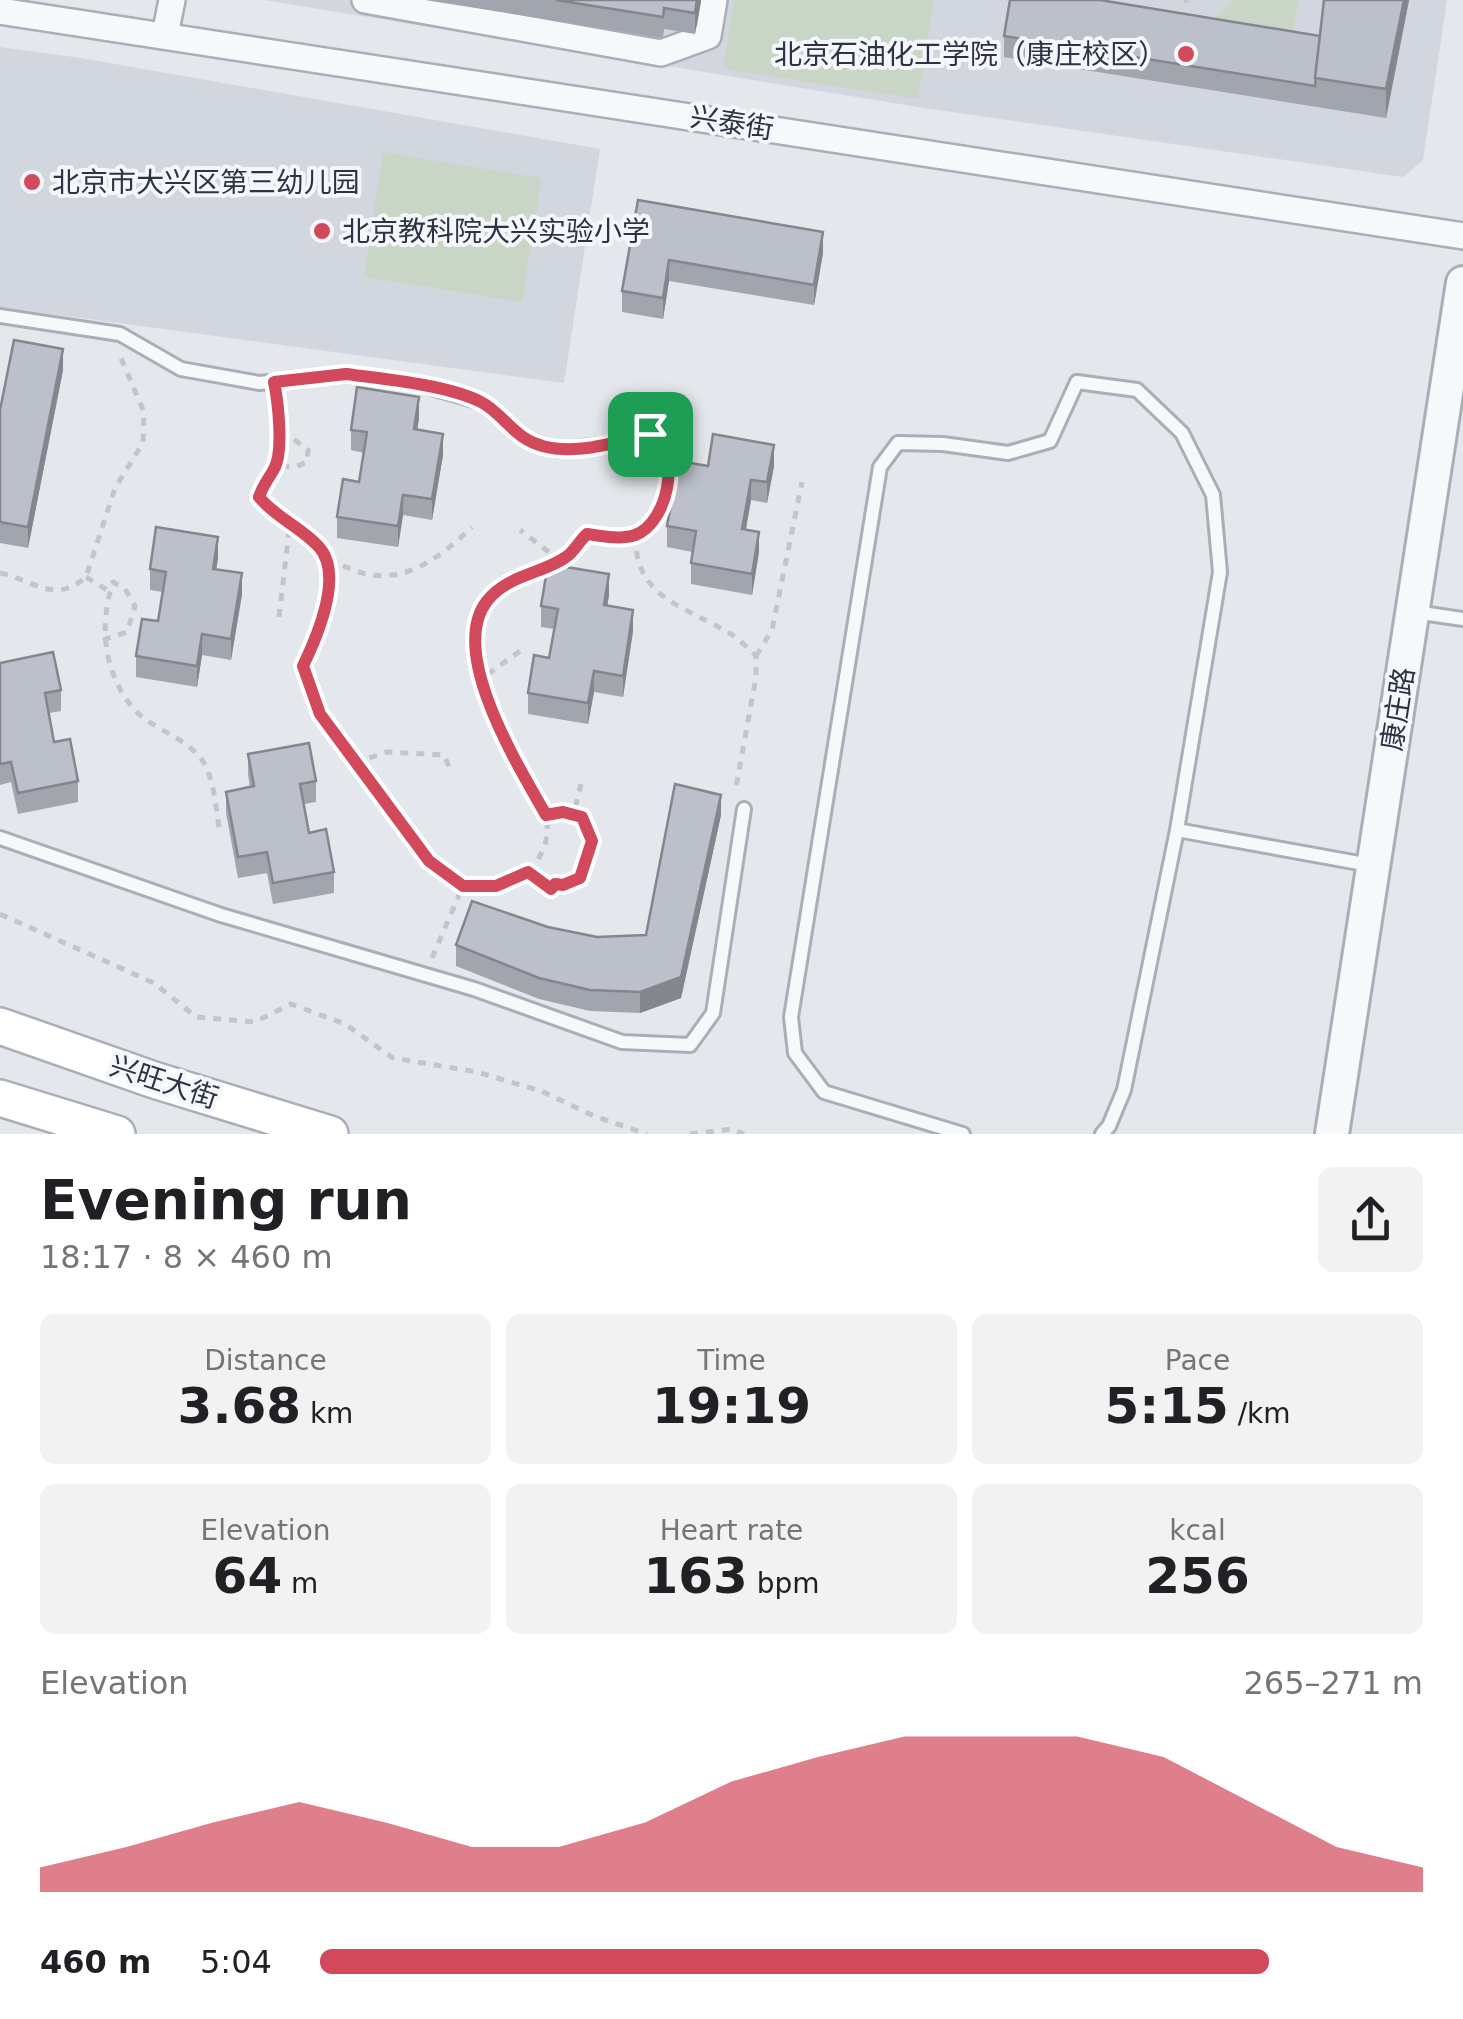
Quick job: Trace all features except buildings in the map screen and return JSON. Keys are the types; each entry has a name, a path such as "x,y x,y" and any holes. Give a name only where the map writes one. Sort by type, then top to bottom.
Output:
{"main road":[{"name":"兴旺大街","path":"0,1026 154,1080 330,1134"},
{"path":"0,1098 117,1134"}],"street":[{"path":"166,35 172,0"},
{"path":"365,0 661,53 708,36 714,0"},
{"name":"兴泰街","path":"0,11 1463,236"},
{"name":"康庄路","path":"1332,1134 1463,284"}],"lane":[{"path":"0,316 120,334 181,369 260,383 346,374 411,382 482,402 526,439 558,450 650,434"},
{"path":"963,1134 824,1092 795,1054 791,1018 880,467 898,443 943,444 1008,453 1050,440 1078,382 1138,390 1182,433 1213,495 1220,572 1177,830 1124,1090 1102,1134"},
{"path":"1413,611 1463,620"},
{"path":"0,838 221,915 474,988 622,1042 690,1046 713,1013 739,804"},
{"path":"1177,830 1372,865"}],"path":[{"path":"0,573 56,592 75,586 86,576 115,488 144,443 144,412 118,351 120,334"},
{"path":"274,382 279,428 276,468 264,481 259,497 274,514 319,547 328,560 364,574 394,576 445,553 472,527"},
{"path":"276,468 307,462 308,450 279,428"},
{"path":"328,560 322,626 303,666 320,714 429,861 463,886 496,886 528,872 542,856 548,838 546,815 518,767 480,679 474,647 476,621 487,600 514,578 566,558 587,534 636,535 652,522 664,501 668,460 657,438 650,434"},
{"path":"739,804 756,656 772,630 802,482"},
{"path":"278,617 290,523"},
{"path":"520,530 558,559"},
{"path":"636,535 635,558 655,592 731,633 756,656"},
{"path":"86,576 110,592"},
{"path":"103,640 127,632 135,606 125,590 113,582 104,608 103,640 115,675 134,710 181,739 204,762 219,828"},
{"path":"480,679 520,651"},
{"path":"357,762 387,752 444,755 452,773"},
{"path":"574,813 581,784"},
{"path":"528,872 554,891 555,884 580,878 592,841 582,817 574,813 546,815"},
{"path":"425,974 463,886"},
{"path":"0,914 154,983 196,1017 254,1022 291,1004 345,1024 393,1058 477,1072 540,1091 646,1134"},
{"path":"690,1134 732,1128 744,1134"}],"shaded area":[{"name":"北京石油化工学院（康庄校区）","path":"264,0 1447,0 1423,160 1403,177 924,108"},
{"name":"北京教科院大兴实验小学","path":"0,47 600,149 564,383 0,307"}],"green space":[{"path":"734,0 934,0 918,99 723,69"},
{"path":"1233,0 1298,0 1293,35 1212,21"},
{"path":"383,152 541,178 522,302 364,277"}],"place":[{"name":"北京石油化工学院（康庄校区）","path":"1186,54"},
{"name":"北京市大兴区第三幼儿园","path":"32,182"},
{"name":"北京教科院大兴实验小学","path":"322,231"}],"route":[{"path":"346,374 411,382 482,402 526,439 558,450 650,434 657,438 668,460 664,501 652,522 636,535 587,534 566,558 514,578 487,600 476,621 474,647 480,679 518,767 546,815 563,812 582,817 592,841 580,878 555,884 551,889 528,872 496,886 463,886 429,861 320,714 307,683 303,666 322,626 328,560 319,547 274,514 259,497 264,481 276,468 279,428 274,382 346,374"}]}
